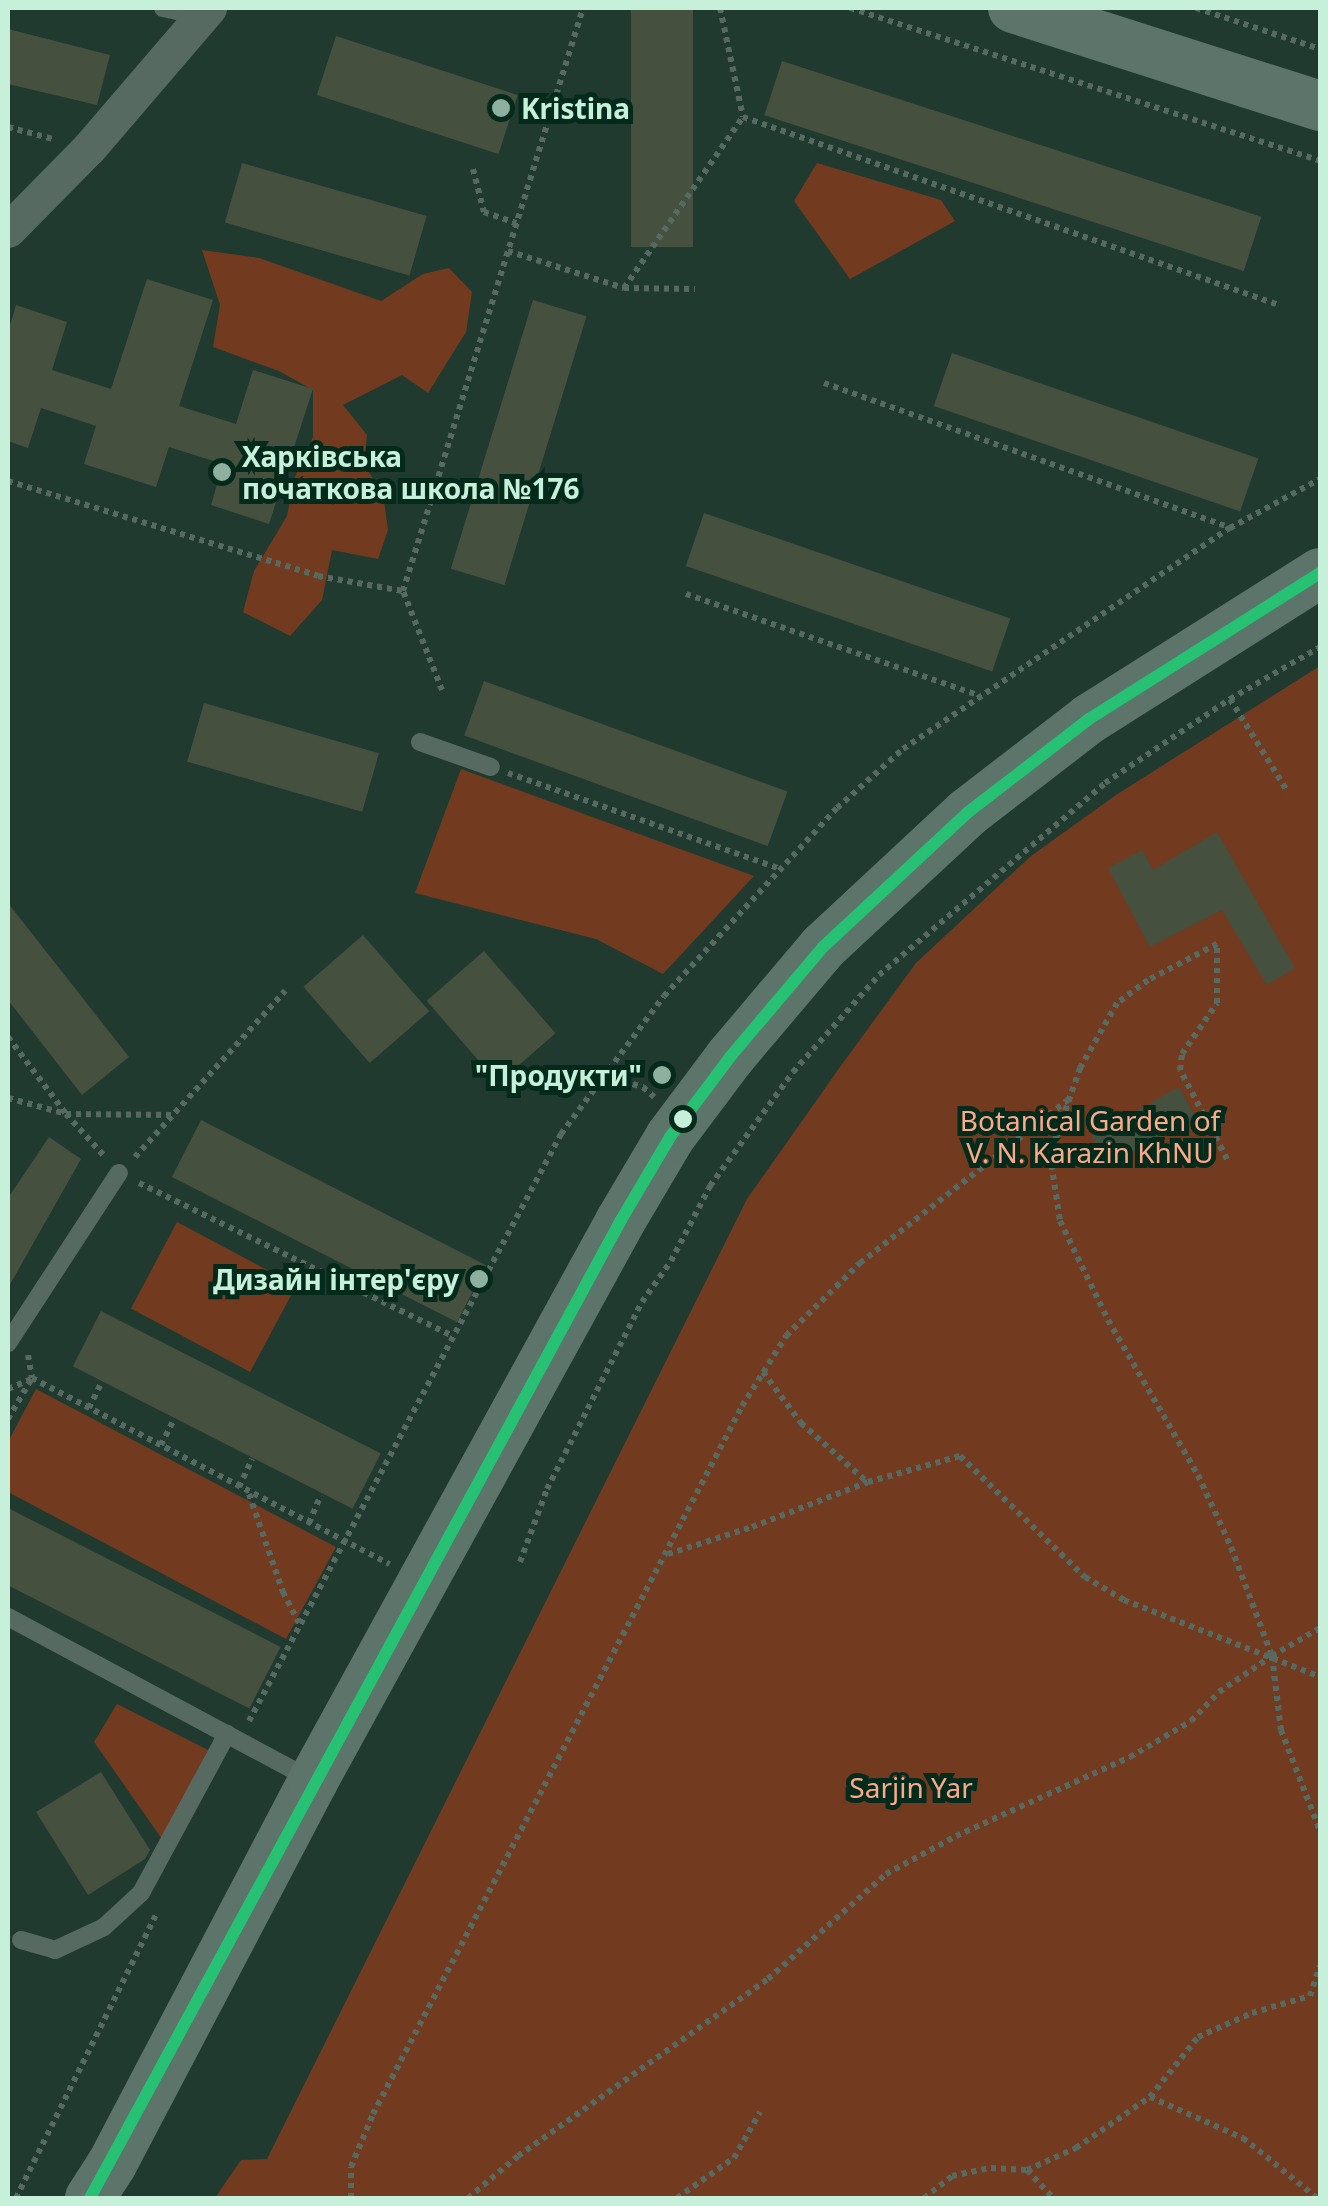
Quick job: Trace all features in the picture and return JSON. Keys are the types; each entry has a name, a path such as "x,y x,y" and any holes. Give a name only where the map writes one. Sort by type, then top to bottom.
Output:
{"street":[{"path":"1013,8 1320,106"},
{"path":"8,230 88,149 205,12"},
{"path":"90,2198 130,2132 422,1580 670,1137 823,948 967,814 1090,719 1320,573"}],"lane":[{"path":"164,8 205,12"},
{"path":"420,742 491,767"},
{"path":"11,1345 119,1173"},
{"path":"8,1618 313,1781"},
{"path":"21,1940 55,1950 104,1927 140,1893 227,1734"}],"path":[{"path":"442,690 402,591 583,8"},
{"path":"624,288 743,117 720,8"},
{"path":"850,8 1320,161"},
{"path":"1196,8 1320,49"},
{"path":"743,117 1276,304"},
{"path":"8,127 88,149"},
{"path":"473,169 484,212 516,222"},
{"path":"508,251 624,288 694,289"},
{"path":"824,384 1230,528"},
{"path":"8,481 318,576 402,591"},
{"path":"686,594 981,696"},
{"path":"520,1562 547,1489 642,1302 672,1261 710,1186 793,1072 879,975 1106,783 1230,699 1320,647"},
{"path":"1230,699 1288,792"},
{"path":"491,767 780,870"},
{"path":"1227,1159 1180,1070 1182,1054 1217,1003 1217,944 1148,980 1117,1003 1100,1027 1050,1155 1060,1221 1108,1320 1198,1475 1232,1547 1272,1656 1282,1730 1320,1832"},
{"path":"119,1173 176,1115 285,991"},
{"path":"8,1036 66,1114 119,1173 453,1336"},
{"path":"604,1076 643,1087 663,1104"},
{"path":"8,1098 66,1114 176,1115"},
{"path":"351,2198 351,2167 374,2114 666,1554 786,1336 860,1263 1069,1100"},
{"path":"8,1419 32,1378 31,1357 11,1345"},
{"path":"763,1372 800,1423 868,1482"},
{"path":"32,1378 422,1580"},
{"path":"8,1389 32,1378"},
{"path":"89,1408 102,1381"},
{"path":"160,1446 174,1418"},
{"path":"666,1554 752,1527 868,1482 960,1456 1085,1577 1124,1600 1320,1677"},
{"path":"252,1459 243,1489 300,1626"},
{"path":"309,1523 322,1496"},
{"path":"468,2198 518,2156 768,1979 886,1874 956,1836 1130,1757 1190,1720 1219,1692 1272,1656 1320,1628"},
{"path":"924,2198 952,2176 990,2168 1026,2170 1076,2148 1150,2097 1198,2038 1252,2013 1310,1996 1320,1966"},
{"path":"1150,2097 1244,2138 1316,2198"},
{"path":"677,2198 734,2158 760,2112"},
{"path":"1026,2170 1053,2198"}],"green space":[{"path":"817,163 941,200 955,221 850,279 794,201"},
{"path":"202,250 259,258 381,301 423,274 449,268 472,292 466,332 428,393 402,375 343,405 367,435 364,465 383,493 388,530 378,559 332,550 322,600 290,636 243,612 254,571 287,516 295,477 313,437 313,390 279,371 213,347 220,305"},
{"name":"Sarjin Yar","path":"1320,666 1320,2198 215,2198 241,2160 267,2159 747,1199 840,1067 916,963 1031,856 1116,795"},
{"path":"461,769 754,876 663,974 596,939 415,893"},
{"path":"177,1222 296,1285 250,1372 131,1309"},
{"path":"36,1389 336,1547 286,1639 8,1492 8,1442"},
{"path":"117,1704 208,1750 162,1839 94,1742"}],"building":[{"path":"631,8 693,8 693,247 631,247"},
{"path":"8,29 110,55 97,105 8,84"},
{"path":"336,36 518,95 498,154 317,95"},
{"path":"782,61 1261,217 1244,271 764,115"},
{"path":"242,163 427,216 409,276 225,223"},
{"path":"147,279 213,300 179,406 236,424 253,370 313,389 269,524 211,505 223,464 169,447 156,487 84,464 96,426 41,408 28,448 8,441 8,332 16,305 67,322 52,370 111,389"},
{"path":"533,300 587,316 504,585 451,569"},
{"path":"952,353 1258,458 1240,511 934,406"},
{"path":"704,513 1010,618 992,671 686,566"},
{"path":"484,681 788,791 768,846 464,736"},
{"path":"204,703 379,753 362,812 187,762"},
{"path":"1217,832 1295,968 1267,985 1222,910 1150,947 1108,868 1142,850 1153,870"},
{"path":"8,903 129,1057 82,1095 8,1000"},
{"path":"363,935 429,1011 370,1063 303,987"},
{"path":"484,951 556,1033 498,1083 427,1001"},
{"path":"1179,1087 1196,1118 1109,1166 1092,1135"},
{"path":"201,1120 486,1265 457,1322 172,1177"},
{"path":"49,1137 81,1159 8,1288 8,1198"},
{"path":"101,1311 381,1454 353,1509 73,1366"},
{"path":"8,1508 281,1647 249,1708 8,1585"},
{"path":"101,1772 150,1850 145,1859 88,1895 36,1812"}],"transit line":[{"path":"90,2198 621,1220 670,1137 730,1057 823,947 967,813 1089,719 1320,573"}],"place":[{"name":"Kristina","path":"501,108"},
{"name":"Харківська початкова школа №176","path":"222,472"},
{"name":"\"Продукти\"","path":"662,1075"},
{"name":"Дизайн інтер'єру","path":"479,1279"}],"park label":[{"name":"Botanical Garden of V. N. Karazin KhNU","path":"1090,1136"}]}
